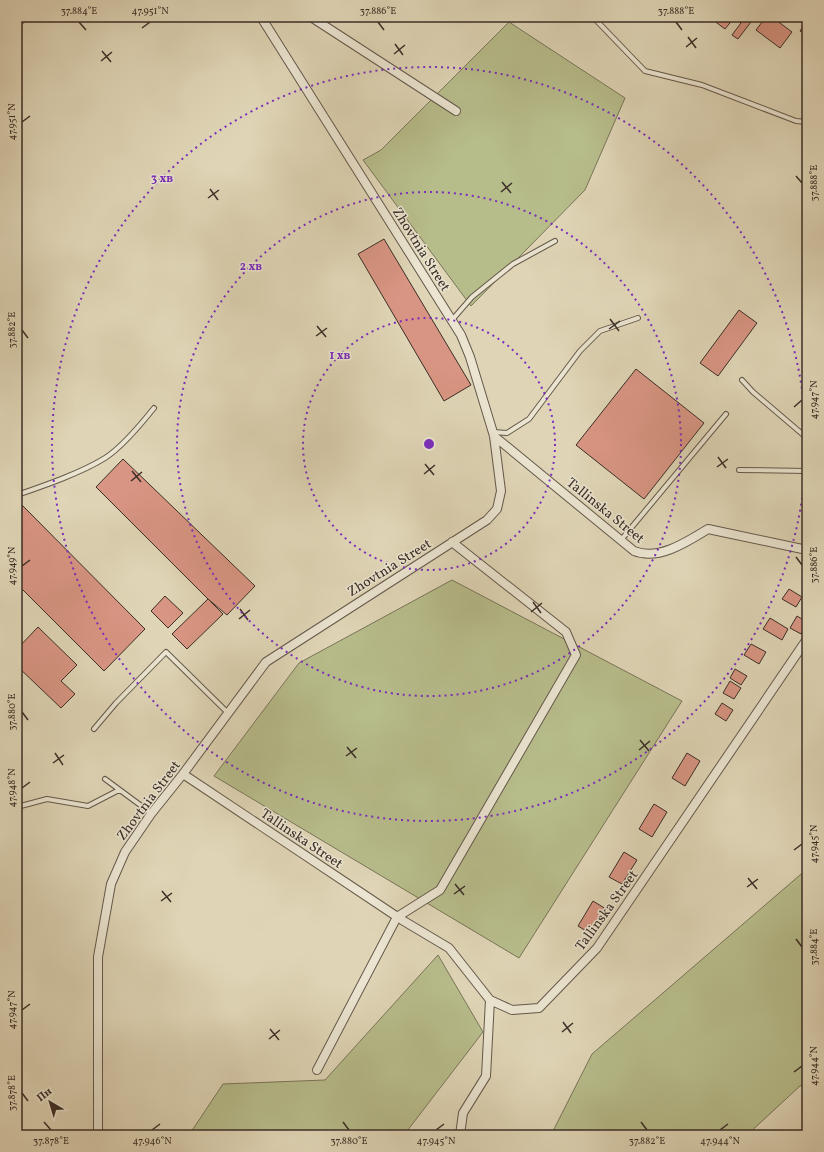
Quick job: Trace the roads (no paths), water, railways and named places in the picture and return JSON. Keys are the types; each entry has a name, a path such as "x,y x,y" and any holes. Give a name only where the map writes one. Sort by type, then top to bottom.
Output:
{"street":[{"name":"Zhovtnia Street","path":"98,1135 98,956 111,884 125,852 151,814 183,774 266,662 487,520 497,509 501,491 493,434 470,357 461,335 261,17"},
{"path":"311,17 456,111"},
{"name":"Tallinska Street","path":"493,434 634,551 644,556 679,546 708,529 807,550"},
{"path":"317,1070 397,917 440,890 576,655 566,632 452,542"},
{"name":"Tallinska Street","path":"183,774 397,917 449,948 490,1000 512,1010 539,1008 597,948 807,638"},
{"path":"460,1135 463,1113 486,1076 490,1000"}],"lane":[{"path":"17,25 27,17"},
{"path":"593,17 645,72 702,85 796,121 807,122"},
{"path":"452,320 472,297 513,264 555,241"},
{"path":"493,434 507,433 529,419 580,351 600,331 638,318"},
{"path":"742,380 753,392 807,438"},
{"path":"17,495 56,481 105,458 138,427 154,408"},
{"path":"621,540 726,414"},
{"path":"739,470 807,471"},
{"path":"94,729 116,702 166,652 228,713"},
{"path":"105,779 151,814"},
{"path":"17,807 48,800 88,806 119,790"}]}
